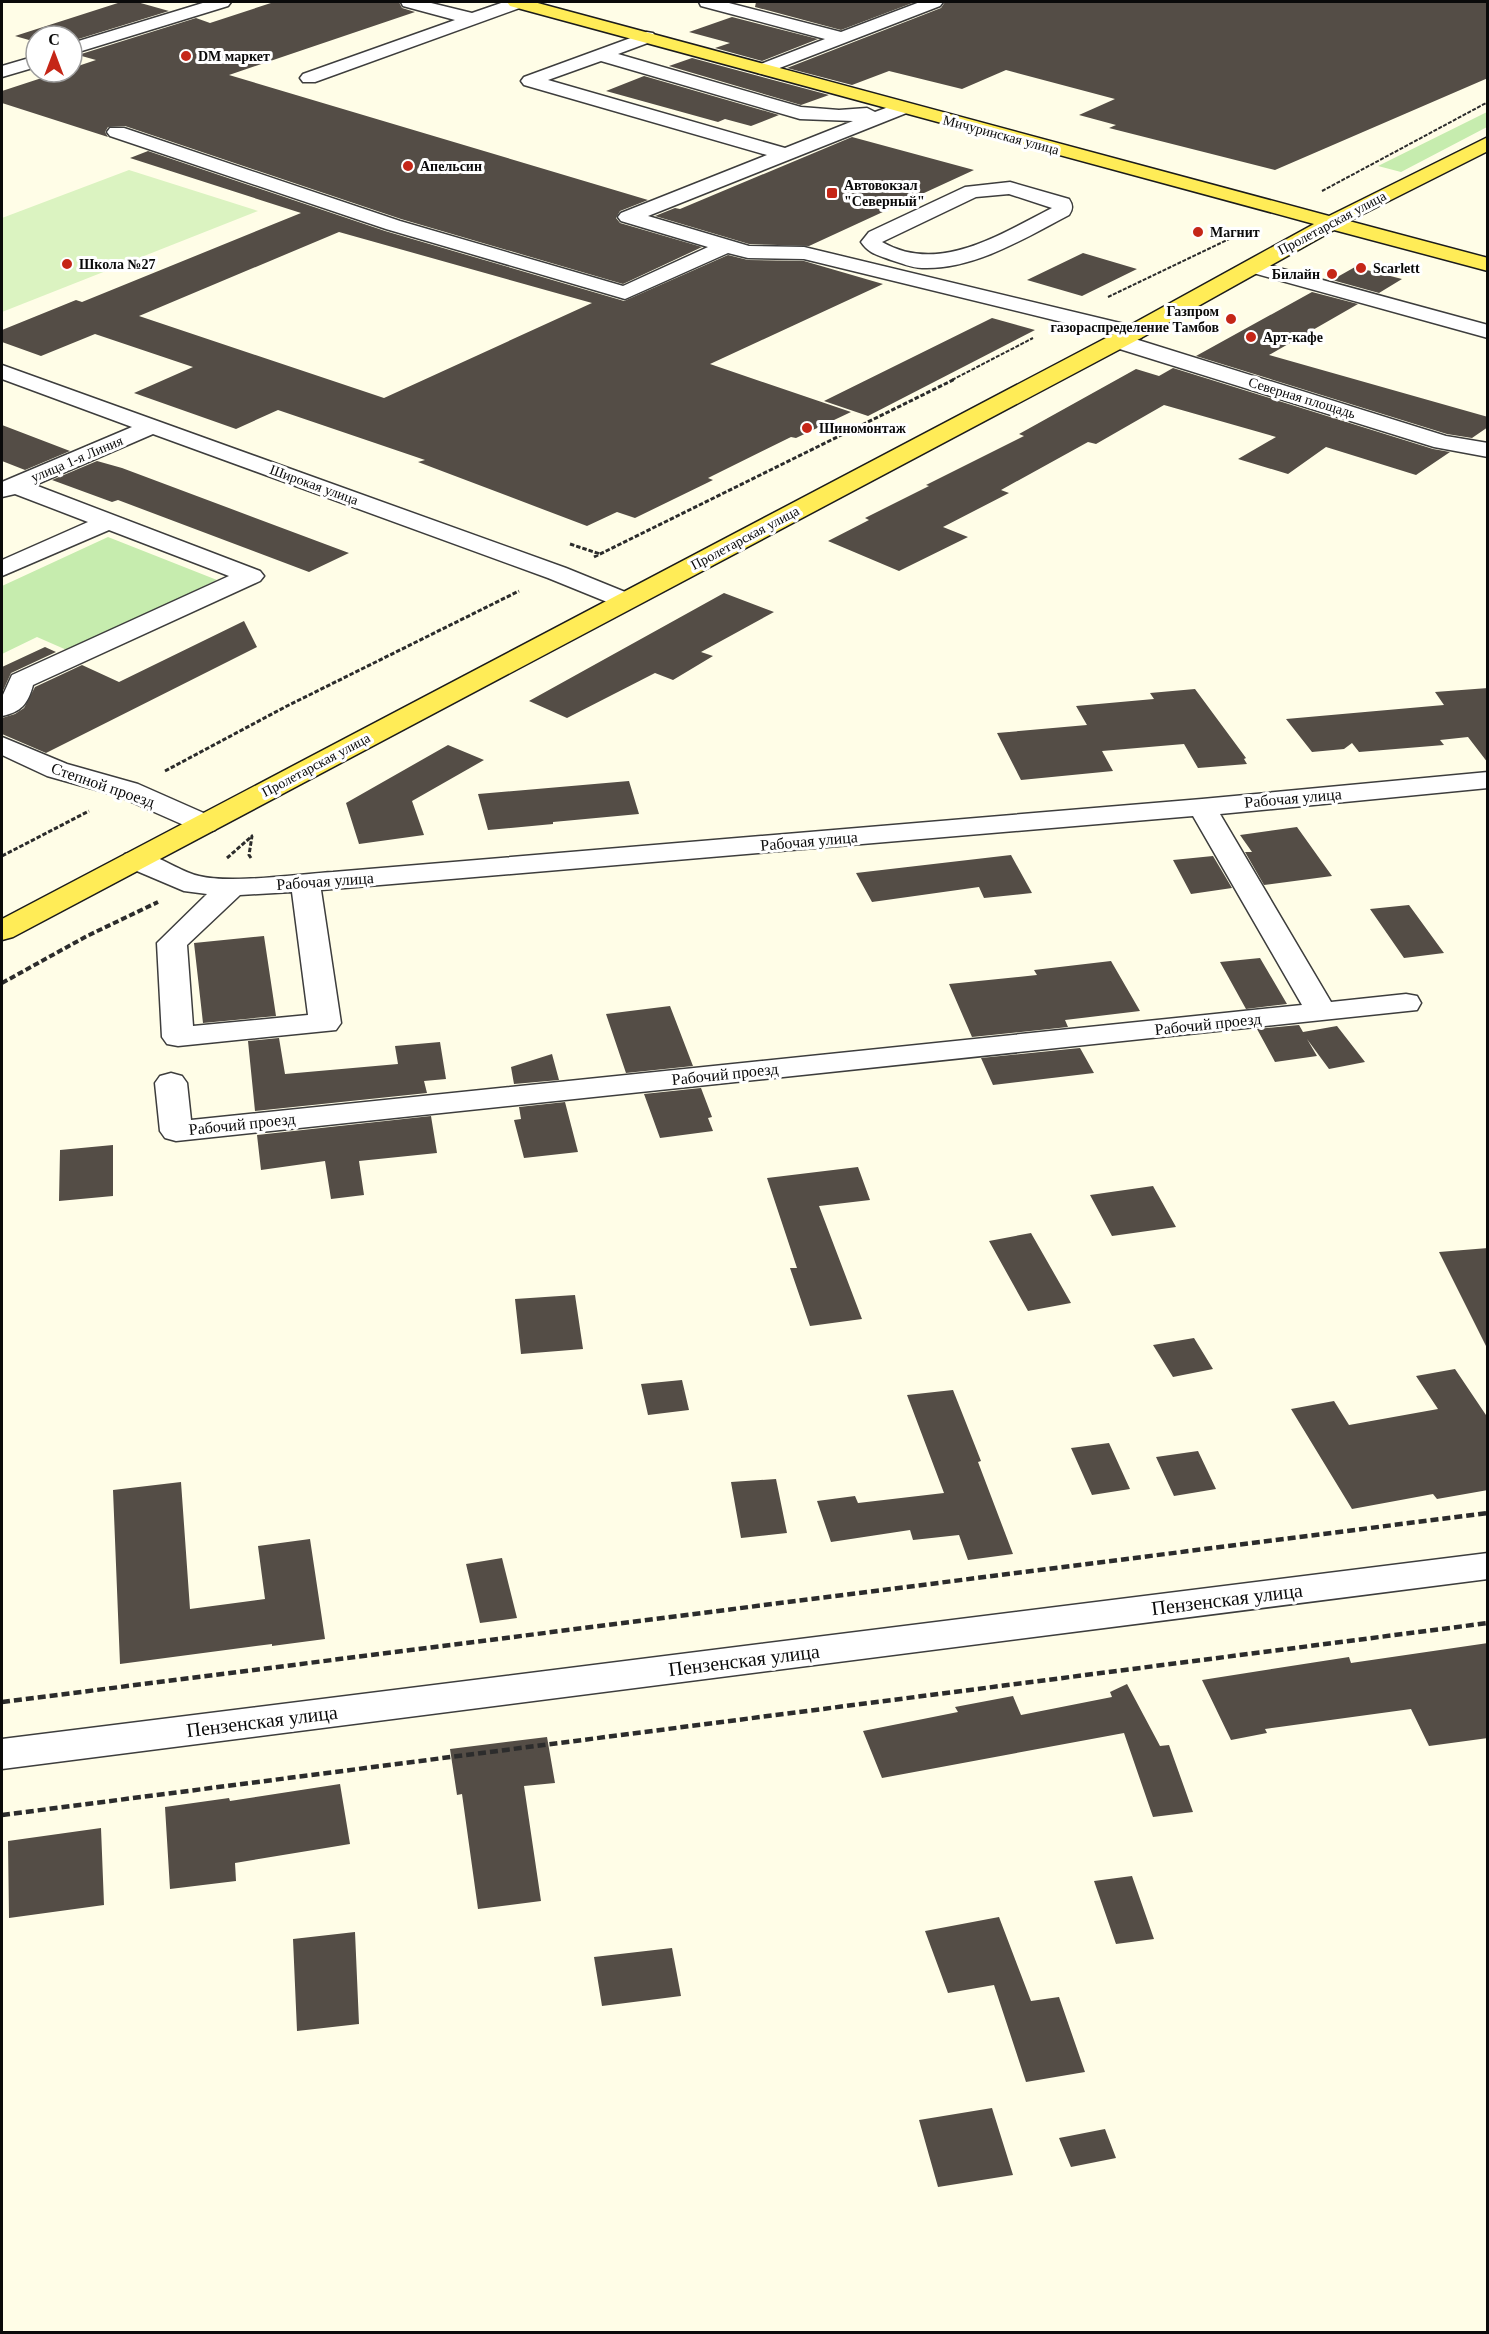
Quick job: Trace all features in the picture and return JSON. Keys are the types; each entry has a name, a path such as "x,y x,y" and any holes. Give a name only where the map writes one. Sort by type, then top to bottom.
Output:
{"main road":[{"name":"Мичуринская улица","path":"518,2 902,108 1488,265"},
{"name":"Пролетарская улица","path":"2,931 1134,333 1329,223 1488,143"}],"street":[{"path":"84,46 222,2"},
{"path":"409,2 473,18"},
{"path":"309,78 518,2"},
{"path":"707,2 842,38"},
{"path":"764,69 934,2"},
{"path":"647,36 530,81 786,154"},
{"path":"601,55 801,113 839,116 902,108"},
{"path":"2,72 24,65"},
{"path":"902,108 628,217 748,252 804,253 1080,312"},
{"path":"117,132 393,225 625,293 726,246"},
{"path":"921,262 954,260 974,254 1062,210 1062,203 1010,188 972,190 876,236 871,242 875,248 1080,312"},
{"path":"1253,267 1488,332"},
{"name":"Северная площадь","path":"1080,312 1442,442 1488,450"},
{"name":"Широкая улица","path":"2,372 557,573 626,601"},
{"name":"улица 1-я Линия","path":"8,488 153,426"},
{"path":"2,708 16,700 11,677 251,576 8,488"},
{"path":"2,569 107,522"},
{"name":"Степной проезд","path":"2,745 57,770 128,790 205,824"},
{"name":"Рабочая улица","path":"135,861 194,885 232,887 305,883 1202,807 1488,780"},
{"path":"1202,807 1322,1012"},
{"path":"232,887 172,944 178,1037 325,1023 305,883"},
{"name":"Рабочий проезд","path":"171,1083 176,1131 1406,1003"},
{"name":"Пензенская улица","path":"2,1754 1488,1566"}],"path":[{"path":"1316,195 1488,102"},
{"path":"591,558 885,415 1080,312 1253,227"},
{"path":"2,856 285,707 527,587"},
{"path":"2,983 87,936 194,885 252,836 263,830"},
{"path":"252,836 249,855 255,861"},
{"path":"2,1702 1488,1513"},
{"path":"2,1815 1488,1623"}],"green space":[{"path":"1487,112 1487,127 1401,172 1378,166"},
{"name":"Школа №27","path":"129,170 258,211 2,312 2,218"},
{"path":"108,537 217,580 69,651 37,637 2,654 2,586"}],"building":[{"path":"121,2 137,2 169,11 84,37 84,24 52,24"},
{"path":"274,2 399,2 402,8 415,12 229,75 648,200 620,211 616,218 620,223 702,247 623,284 401,219 125,126 108,127 105,132 108,137 2,103 2,91 24,84 84,84 84,64 96,60 84,57 84,53 196,18 210,23"},
{"path":"756,2 915,2 841,30 755,7"},
{"path":"945,2 1488,2 1488,78 1275,170 1109,128 1116,125 1079,115 1115,99 1006,70 962,89 889,71 852,85 787,68 941,8"},
{"path":"732,17 818,39 762,61 715,48 730,43 689,32"},
{"path":"24,33 24,39 15,36"},
{"path":"692,58 829,95 801,105 669,66"},
{"path":"644,76 779,115 751,126 725,119 718,122 606,91"},
{"path":"852,137 974,170 809,246 749,244 655,216 675,208 680,209"},
{"path":"148,151 385,231 624,301 728,255 748,260 804,261 883,284 710,364 851,412 796,438 791,437 708,478 713,480 635,518 617,512 587,526 418,462 425,460 278,410 236,429 134,393 193,367 95,334 41,356 2,342 2,330 76,300 82,302 301,213 130,158","holes":["339,232 592,303 384,398 139,316"]},
{"path":"1083,253 1137,269 1082,296 1027,280"},
{"path":"1355,267 1402,279 1379,293 1332,280"},
{"path":"1312,292 1358,304 1269,355 1488,417 1488,427 1472,438 1447,434 1196,356"},
{"path":"992,318 1035,330 868,416 824,401"},
{"path":"1173,368 1433,449 1450,452 1416,475 1326,447 1288,474 1238,459 1276,437 1164,405 1096,444 1088,442 1001,490 1009,493 943,527 968,537 899,571 828,541 869,520 865,518 929,486 926,485 1024,436 1019,434 1136,369 1159,376"},
{"path":"2,425 70,451 25,470 2,461"},
{"path":"97,461 122,468 349,553 309,572 118,500 112,502 52,480"},
{"path":"724,593 774,612 701,652 713,656 673,680 655,673 567,718 529,701"},
{"path":"244,621 257,647 46,753 2,734 2,718 24,708 35,687 82,665 119,682"},
{"path":"45,647 56,652 11,673 2,693 2,667"},
{"path":"1488,688 1488,763 1468,737 1440,740 1444,745 1359,752 1352,743 1344,749 1312,752 1286,719 1444,705 1435,692"},
{"path":"1195,689 1246,758 1244,759 1247,764 1198,768 1184,744 1102,751 1113,771 1021,780 997,733 1087,725 1076,706 1154,699 1150,693"},
{"path":"448,745 484,760 412,801 424,835 359,844 346,803"},
{"path":"629,781 639,814 488,830 478,794"},
{"path":"1297,827 1332,876 1264,885 1245,852 1252,852 1240,835"},
{"path":"1011,855 1032,893 984,898 979,887 872,902 856,873"},
{"path":"1213,856 1232,888 1191,894 1173,860"},
{"path":"1409,905 1444,953 1404,958 1370,909"},
{"path":"264,936 276,1016 203,1023 194,943"},
{"path":"1260,958 1287,1004 1246,1009 1220,962"},
{"path":"1111,961 1140,1011 1065,1020 1068,1027 972,1037 949,984 1037,975 1034,970"},
{"path":"670,1006 693,1066 626,1073 606,1014"},
{"path":"1299,1025 1303,1032 1337,1026 1365,1062 1329,1069 1307,1039 1317,1056 1275,1062 1257,1029"},
{"path":"279,1038 285,1074 398,1064 395,1046 440,1042 446,1079 424,1081 427,1093 255,1111 248,1041"},
{"path":"1080,1048 1094,1073 993,1085 981,1058"},
{"path":"552,1054 559,1080 514,1084 511,1067"},
{"path":"701,1088 712,1117 708,1118 713,1131 660,1138 644,1094"},
{"path":"565,1102 578,1152 524,1158 514,1120 521,1119 519,1107"},
{"path":"431,1116 437,1153 359,1161 364,1195 331,1199 325,1161 261,1170 257,1135"},
{"path":"113,1145 113,1196 59,1201 60,1150"},
{"path":"858,1167 870,1200 819,1206 862,1319 810,1326 790,1268 797,1268 767,1178"},
{"path":"1153,1186 1176,1227 1112,1236 1090,1195"},
{"path":"1031,1233 1071,1303 1028,1311 989,1241"},
{"path":"1488,1248 1488,1350 1439,1252"},
{"path":"575,1295 583,1349 521,1354 515,1299"},
{"path":"1194,1338 1213,1369 1173,1377 1153,1345"},
{"path":"1455,1369 1488,1418 1488,1490 1437,1499 1433,1494 1352,1509 1291,1409 1334,1401 1349,1425 1438,1409 1416,1376"},
{"path":"682,1380 689,1410 648,1415 641,1384"},
{"path":"953,1390 981,1461 978,1462 1013,1554 968,1560 959,1535 913,1540 910,1530 831,1542 817,1501 855,1496 858,1503 944,1493 907,1395"},
{"path":"1109,1443 1130,1489 1092,1495 1071,1448"},
{"path":"1198,1451 1216,1489 1174,1496 1156,1457"},
{"path":"776,1479 787,1533 741,1538 731,1482"},
{"path":"181,1482 190,1609 265,1599 258,1546 310,1539 325,1639 120,1664 113,1490"},
{"path":"502,1558 517,1618 480,1623 466,1564"},
{"path":"1488,1643 1488,1738 1429,1746 1411,1709 1265,1729 1267,1733 1231,1740 1202,1680 1349,1657 1351,1663"},
{"path":"1127,1684 1160,1746 1169,1745 1193,1812 1153,1817 1124,1733 882,1778 863,1731 958,1712 955,1707 1013,1696 1021,1715 1112,1697 1110,1692"},
{"path":"547,1737 555,1783 524,1786 541,1901 478,1909 462,1794 457,1795 450,1749"},
{"path":"340,1784 350,1844 235,1863 236,1881 170,1889 165,1807 229,1798 230,1801"},
{"path":"101,1828 104,1905 9,1918 8,1841"},
{"path":"1132,1876 1154,1939 1116,1944 1094,1881"},
{"path":"999,1917 1031,2001 1059,1997 1085,2072 1026,2082 994,1985 948,1993 925,1931"},
{"path":"355,1932 359,2024 297,2031 293,1939"},
{"path":"672,1948 681,1996 602,2006 594,1957"},
{"path":"992,2108 1013,2175 938,2187 919,2120"},
{"path":"1105,2129 1116,2158 1071,2167 1059,2138"}],"place":[{"name":"DM маркет","path":"186,56"},
{"name":"Апельсин","path":"408,166"},
{"name":"Автовокзал \"Северный\"","path":"832,193"},
{"name":"Магнит","path":"1198,232"},
{"name":"Школа №27","path":"67,264"},
{"name":"Scarlett","path":"1361,268"},
{"name":"Билайн","path":"1332,274"},
{"name":"Газпром газораспределение Тамбов","path":"1231,319"},
{"name":"Арт-кафе","path":"1251,337"},
{"name":"Шиномонтаж","path":"807,428"}]}
